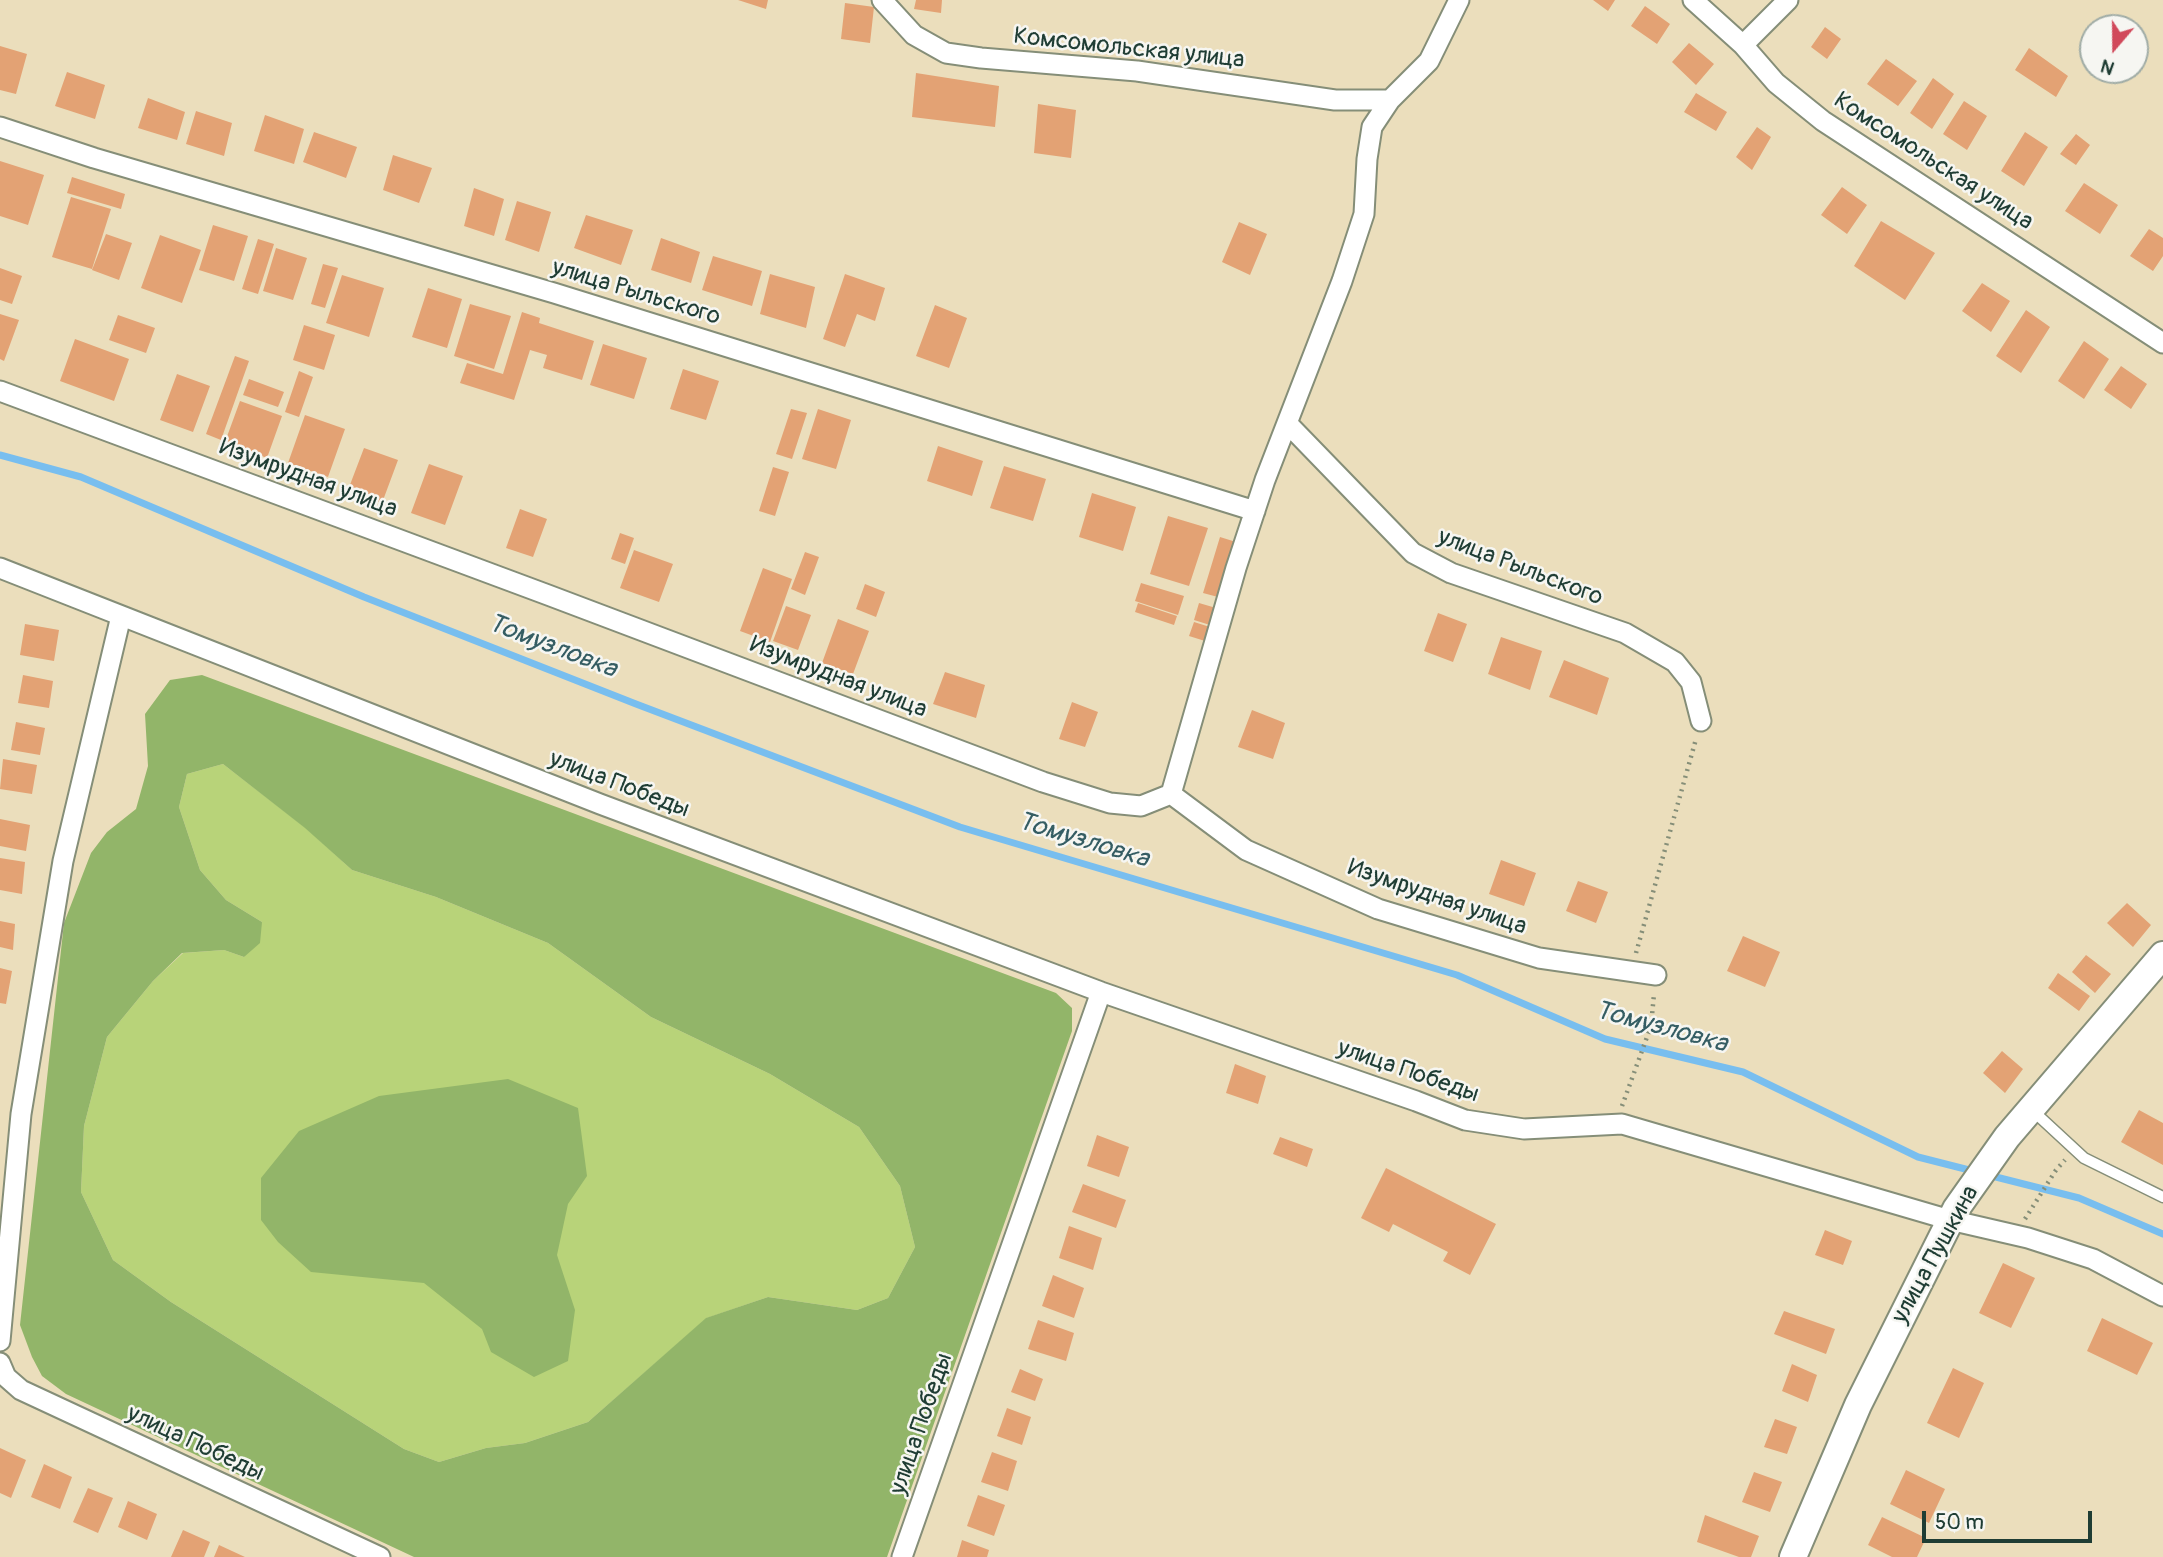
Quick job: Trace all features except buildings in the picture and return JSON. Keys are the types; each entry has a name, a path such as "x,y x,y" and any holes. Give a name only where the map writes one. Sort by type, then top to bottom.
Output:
{"main road":[{"name":"улица Пушкина","path":"1793,1557 1858,1405 1953,1215 2007,1137 2163,955"}],"street":[{"name":"Комсомольская улица","path":"882,0 914,34 946,52 981,58 1137,71 1335,100 1390,100"},
{"path":"1171,794 1255,510 1342,281 1364,214 1372,127 1390,100 1429,61 1459,0"},
{"name":"Комсомольская улица","path":"1693,0 1743,45 1776,83 1823,121 2163,342"},
{"path":"1743,45 1788,0"},
{"name":"улица Рыльского","path":"0,127 107,162 567,298 1255,510"},
{"name":"Изумрудная улица","path":"0,391 1044,782 1110,803 1141,806 1171,794 1247,849 1378,909 1539,958 1656,975"},
{"name":"улица Рыльского","path":"1287,423 1413,553 1451,573 1625,634 1675,662 1691,682 1701,721"},
{"name":"улица Победы","path":"0,568 600,804 1101,992 1465,1120 1524,1129 1622,1124 2028,1238 2092,1259 2163,1296"},
{"path":"0,1341 21,1114 34,1034 64,861 121,616"},
{"name":"улица Победы","path":"902,1557 1101,992"},
{"name":"улица Победы","path":"0,1363 6,1377 21,1390 380,1557"}],"lane":[{"path":"2031,1109 2084,1158 2163,1196"}],"path":[{"path":"1631,972 1701,721"},
{"path":"1622,1101 1651,1026 1656,975"},
{"path":"2026,1217 2056,1170"}],"green space":[{"path":"202,675 1056,993 1072,1008 1072,1031 887,1557 414,1557 66,1394 42,1376 20,1325 64,923 91,853 107,832 136,809 148,766 145,714 170,680","holes":["223,764 305,828 352,870 436,897 548,943 651,1017 770,1074 859,1127 900,1186 915,1247 888,1298 857,1310 768,1297 706,1318 588,1422 525,1443 486,1448 439,1462 404,1449 171,1302 113,1260 81,1192 84,1126 107,1037 153,981 182,953 224,950 244,957 260,943 262,922 226,900 200,870 179,807 187,774"]},
{"path":"223,764 306,828 352,870 436,897 548,943 651,1017 770,1074 859,1127 900,1186 915,1247 888,1298 857,1310 768,1297 707,1318 588,1422 525,1443 486,1448 439,1462 404,1449 171,1302 113,1260 81,1192 84,1126 107,1037 153,981 183,953 224,950 244,957 262,922 226,900 200,870 179,807 187,774"},
{"path":"508,1079 578,1108 587,1176 568,1204 557,1255 575,1310 568,1361 534,1377 491,1352 482,1329 424,1283 311,1272 278,1242 261,1220 261,1178 299,1131 379,1096"}],"waterway":[{"name":"Томузловка","path":"0,455 81,477 364,597 960,827 1457,975 1605,1039 1743,1072 1918,1157 1977,1172"},
{"name":"Томузловка","path":"1988,1175 2079,1198 2163,1234"}]}
